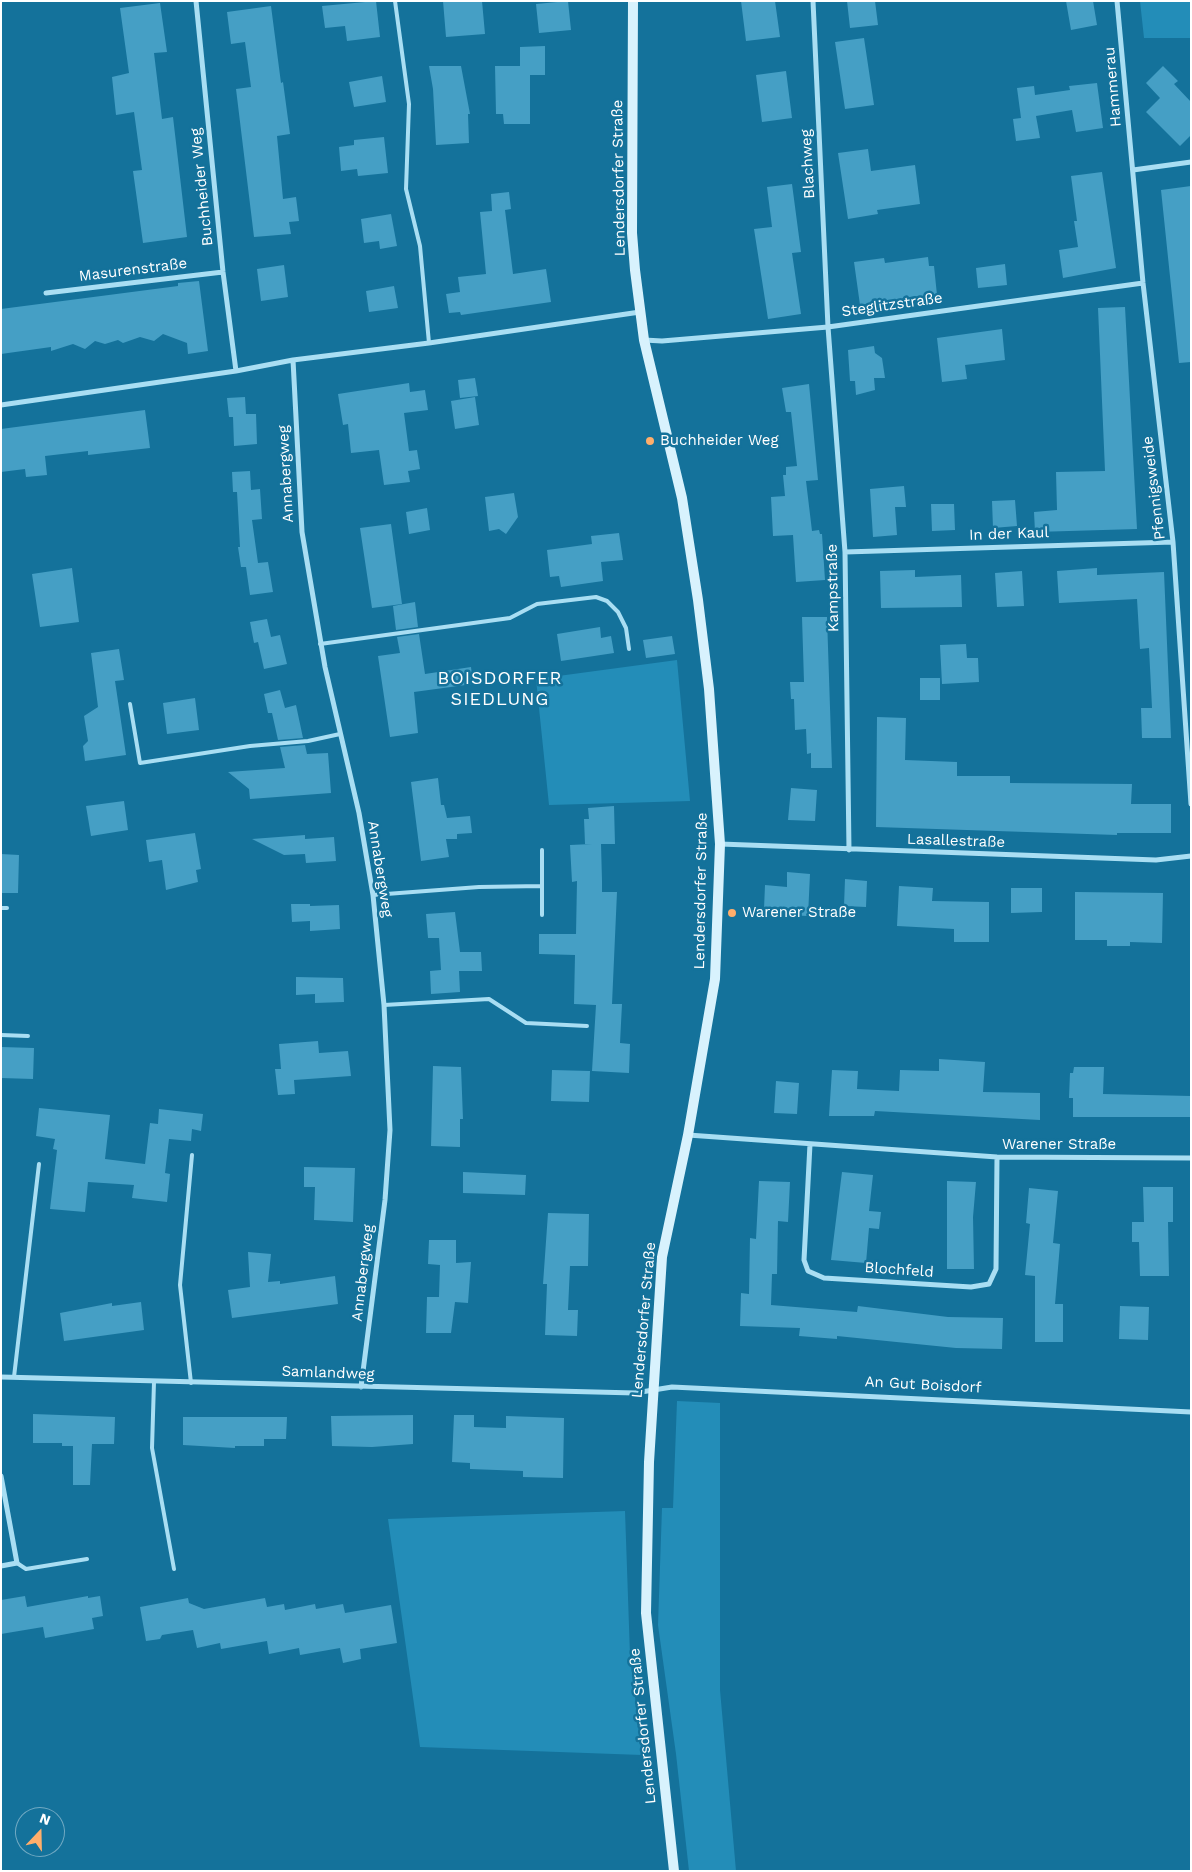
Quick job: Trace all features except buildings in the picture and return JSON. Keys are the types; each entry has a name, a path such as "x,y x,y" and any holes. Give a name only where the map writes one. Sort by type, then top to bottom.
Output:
{"street":[{"name":"Buchheider Weg","path":"196,1 223,272 236,370"},
{"name":"Lendersdorfer Straße","path":"633,1 632,233 640,312 644,340 682,498 696,591 709,689 720,844 714,979 688,1135 662,1257 649,1462 646,1613 674,1871"},
{"name":"Blachweg","path":"814,1 828,327"},
{"name":"Hammerau","path":"1117,1 1133,170"},
{"path":"1133,170 1191,162"},
{"name":"Pfennigsweide","path":"1133,170 1143,283 1173,542 1191,804"},
{"name":"Masurenstraße","path":"46,294 223,272"},
{"name":"Steglitzstraße","path":"644,340 662,341 828,327 1143,283"},
{"path":"1,405 293,360 429,343 640,312"},
{"name":"Kampstraße","path":"828,327 845,552 849,850"},
{"name":"Annabergweg","path":"293,360 301,527 320,644 359,813 373,895 384,1005 390,1130 385,1200 361,1387"},
{"name":"In der Kaul","path":"845,552 1173,542"},
{"name":"Lasallestraße","path":"720,844 1156,860 1191,856"},
{"name":"Warener Straße","path":"688,1135 997,1157 1191,1158"},
{"name":"Blochfeld","path":"810,1144 804,1260 808,1271 824,1278 971,1287 989,1284 996,1269 997,1157"},
{"name":"Samlandweg","path":"1,1376 154,1382 635,1393 654,1389"},
{"name":"An Gut Boisdorf","path":"654,1389 672,1387 884,1396 1191,1412"},
{"path":"1,1476 17,1563 1,1566"}],"lane":[{"path":"395,1 409,104 406,188 420,246 429,343"},
{"path":"320,644 510,618 536,604 596,597 607,601 618,612 626,628 629,649"},
{"path":"130,704 140,763 250,746 308,741 340,734"},
{"path":"542,850 542,915"},
{"path":"373,895 479,887 542,886"},
{"path":"1,908 6,908"},
{"path":"384,1005 489,999 526,1023 587,1026"},
{"path":"1,1035 28,1036"},
{"path":"191,1382 180,1285 192,1155"},
{"path":"14,1377 39,1164"},
{"path":"154,1382 152,1448 174,1569"},
{"path":"17,1563 26,1569 87,1559"}],"shaded area":[{"path":"1140,1 1191,1 1191,38 1144,38"},
{"path":"677,660 690,801 549,805 536,679"},
{"path":"677,1401 720,1403 720,1690 736,1871 689,1871 676,1754 658,1625 662,1508 673,1508"},
{"path":"625,1511 630,1655 642,1755 420,1747 388,1519"}],"place":[{"name":"Buchheider Weg","path":"650,441"},
{"name":"Warener Straße","path":"732,913"}],"district":[{"name":"BOISDORFER SIEDLUNG","path":"500,690"}]}
